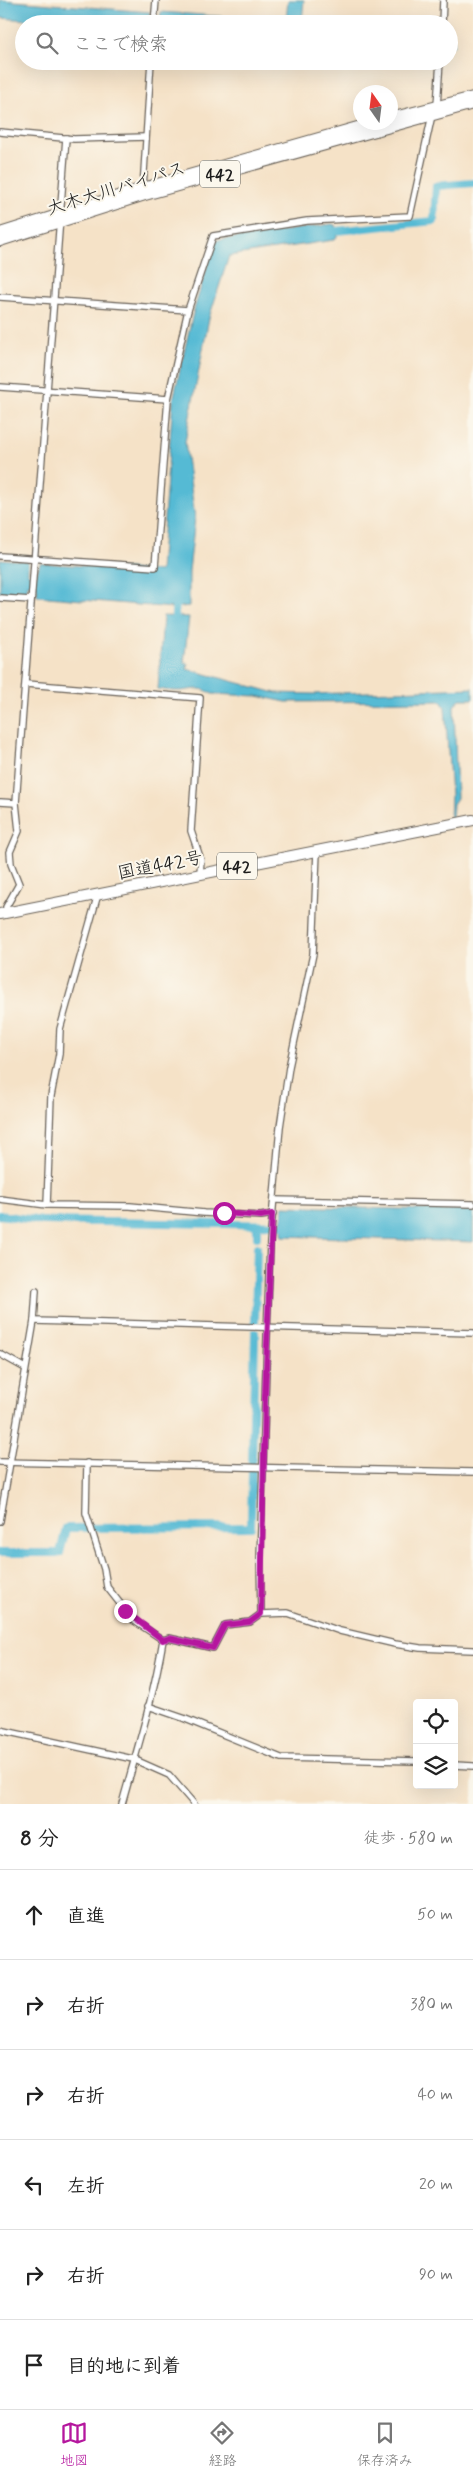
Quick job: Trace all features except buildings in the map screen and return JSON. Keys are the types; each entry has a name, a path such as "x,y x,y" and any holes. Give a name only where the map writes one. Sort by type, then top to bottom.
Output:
{"highway":[{"name":"大木大川バイパス","path":"0,233 211,176 442,109 473,97"},
{"name":"大木大川バイパス","path":"398,117 473,104"},
{"name":"大木大川バイパス","path":"0,241 143,188 353,128"},
{"name":"国道442号","path":"3,913 473,820"}],"street":[{"path":"155,15 156,0"},
{"path":"442,15 443,0"},
{"path":"143,188 151,70"},
{"path":"0,556 34,560 155,567 168,399 188,310 213,236 307,221 410,216 442,109 440,70"},
{"path":"0,132 66,138 146,137"},
{"path":"3,913 19,884 11,864 10,852 19,831 16,803 66,138"},
{"path":"0,297 188,310"},
{"path":"0,387 168,399"},
{"path":"0,598 31,598"},
{"path":"26,684 200,698 191,832 202,860 200,874"},
{"path":"0,802 16,803"},
{"path":"261,1614 260,1560 274,1200 280,1131 294,1037 313,954 316,851"},
{"path":"47,1206 51,1096 59,1054 60,1029 98,894"},
{"path":"0,1199 47,1206 130,1206 261,1216 273,1215"},
{"path":"274,1200 473,1204"},
{"path":"0,1521 34,1321 36,1291"},
{"path":"34,1321 473,1333"},
{"path":"0,1354 25,1368"},
{"path":"0,1462 473,1472"},
{"path":"87,1464 88,1520 104,1569 107,1587 133,1620 163,1640"},
{"path":"163,1640 169,1638 213,1648 225,1625 250,1622 261,1614 288,1613 340,1630 396,1644 420,1648 473,1650"},
{"path":"122,1804 133,1759 141,1739 163,1640"},
{"path":"148,1706 183,1718 281,1758 413,1761"},
{"path":"0,1730 133,1759 169,1775 194,1804"},
{"path":"458,1765 473,1766"}],"water":[{"path":"0,0 150,12 150,15 15,15 15,19 0,18"},
{"path":"288,0 304,0 303,15 287,15"},
{"path":"161,12 203,15 160,15"},
{"path":"335,225 337,237 334,240 229,256 209,318 185,442 195,518 189,571 189,606 173,608 37,596 37,587 28,584 26,595 0,593 0,559 28,561 28,574 36,575 40,563 160,571 173,400 193,313 214,243 218,240"},
{"path":"163,616 189,617 184,663 188,663 187,669 276,693 314,694 473,688 473,699 460,699 454,706 457,798 453,804 452,820 450,820 451,795 445,707 441,701 286,702 257,696 212,694 199,689 170,691 158,689"},
{"path":"283,1206 473,1211 473,1242 282,1236"}],"waterway":[{"path":"326,232 434,221 436,186 473,183"},
{"path":"174,627 176,598"},
{"path":"0,1215 42,1221 291,1225"},
{"path":"257,1225 257,1237"},
{"path":"255,1321 257,1247"},
{"path":"252,1462 255,1333"},
{"path":"0,1553 60,1553 66,1528 251,1527 252,1472"}],"route":[{"path":"125,1611 133,1620 163,1640 169,1638 213,1648 225,1625 250,1622 261,1614 260,1560 265,1467 265,1397 272,1214 261,1216 224,1213"}]}
